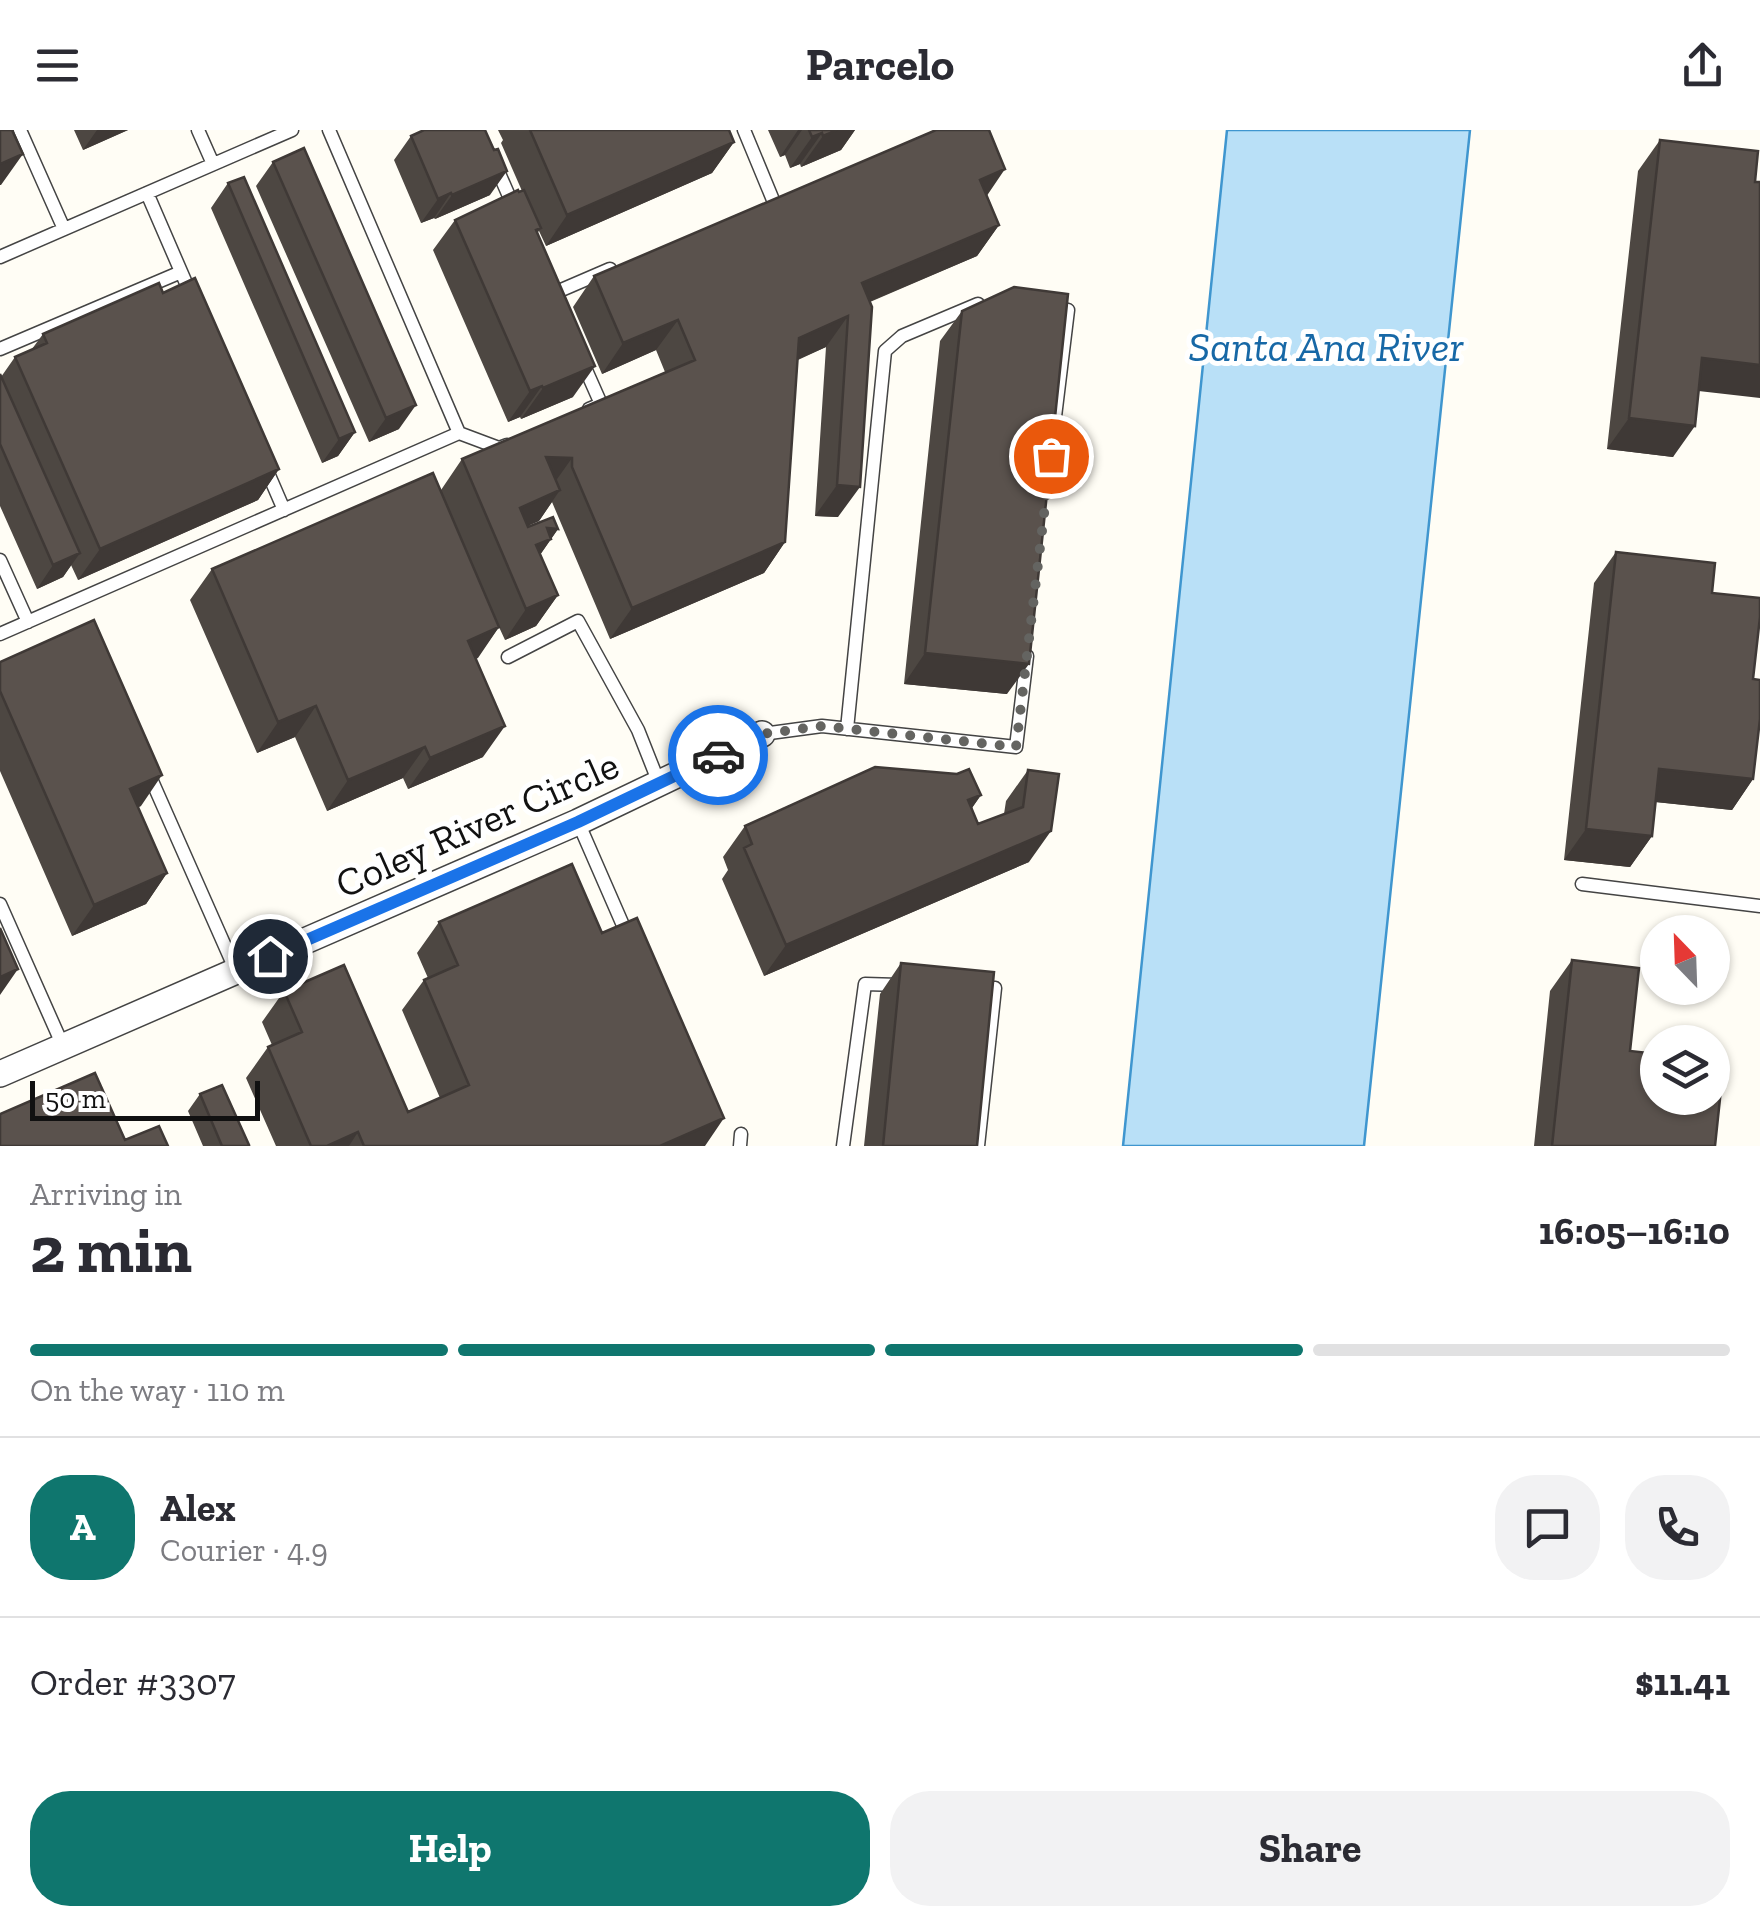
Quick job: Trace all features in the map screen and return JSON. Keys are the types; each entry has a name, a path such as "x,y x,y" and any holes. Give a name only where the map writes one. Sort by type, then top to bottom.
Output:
{"street":[{"name":"Coley River Circle","path":"0,1074 578,822 762,734"}],"lane":[{"path":"20,130 64,229"},
{"path":"198,130 213,164"},
{"path":"0,257 292,130"},
{"path":"329,130 459,434"},
{"path":"744,130 773,200"},
{"path":"488,148 520,221"},
{"path":"754,208 790,193"},
{"path":"147,194 197,309"},
{"path":"552,294 626,262"},
{"path":"0,349 181,272"},
{"path":"544,276 560,310"},
{"path":"847,730 884,351 902,336 987,300"},
{"path":"1036,306 1068,310 1052,443"},
{"path":"574,341 601,404 584,411"},
{"path":"0,634 459,434 499,448 516,441"},
{"path":"260,455 284,510"},
{"path":"0,560 28,622"},
{"path":"508,656 578,621 638,730 659,783"},
{"path":"762,734 822,726 1016,747 1030,633"},
{"path":"142,759 236,971"},
{"path":"578,822 634,949"},
{"path":"1582,884 1760,906"},
{"path":"0,904 63,1046"},
{"path":"843,1146 865,984 921,986"},
{"path":"958,987 996,988 978,1146"}],"water":[{"name":"Santa Ana River","path":"1227,130 1470,130 1364,1146 1123,1146"}],"building":[{"path":"0,130 12,130 23,154 0,164"},
{"path":"424,130 485,130 507,171 438,199 411,136"},
{"path":"530,130 729,130 734,142 567,215"},
{"path":"809,130 837,130 812,137"},
{"path":"936,130 989,130 1005,169 980,180 999,225 862,283 872,307 860,487 837,485 848,316 799,338 785,542 632,608 572,467 572,458 546,457 560,490 520,508 528,527 553,517 558,529 547,528 551,539 536,545 558,595 526,609 462,459 695,360 678,320 623,343 594,276"},
{"path":"1660,140 1758,151 1755,182 1760,182 1760,365 1702,358 1695,426 1629,418"},
{"path":"304,148 416,405 386,418 273,162"},
{"path":"244,177 355,432 339,439 228,183"},
{"path":"524,190 541,228 536,230 595,366 530,391 455,220"},
{"path":"195,278 279,469 100,549 15,357 47,343 43,334 159,283 163,293"},
{"path":"1014,287 1068,294 1029,664 925,653 962,311"},
{"path":"0,374 80,553 53,565 0,444"},
{"path":"433,473 499,627 468,641 505,726 430,758 425,747 348,780 316,706 278,722 212,569"},
{"path":"1616,552 1715,563 1712,593 1760,598 1753,679 1760,680 1760,719 1753,779 1659,769 1652,836 1586,829"},
{"path":"94,620 162,775 130,789 167,873 94,905 0,691 0,662"},
{"path":"875,767 957,774 969,769 981,795 968,800 978,824 1023,807 1028,770 1059,774 1051,831 786,945 744,848 752,844 745,826"},
{"path":"572,864 602,933 637,918 724,1118 660,1146 364,1146 358,1132 327,1146 311,1146 268,1047 302,1032 284,991 344,965 408,1112 469,1085 424,980 458,965 439,922"},
{"path":"0,928 18,969 0,977"},
{"path":"1572,960 1639,968 1630,1051 1640,1052 1640,1115 1718,1115 1715,1146 1552,1146"},
{"path":"901,963 994,972 977,1146 883,1146"},
{"path":"95,1073 125,1140 159,1126 168,1146 0,1146 0,1114"},
{"path":"222,1085 247,1146 222,1146 200,1094"}],"way so far":[{"path":"718,755 762,734 822,726 1016,747 1051,456"}],"route":[{"path":"270,956 578,822 718,755"}]}
